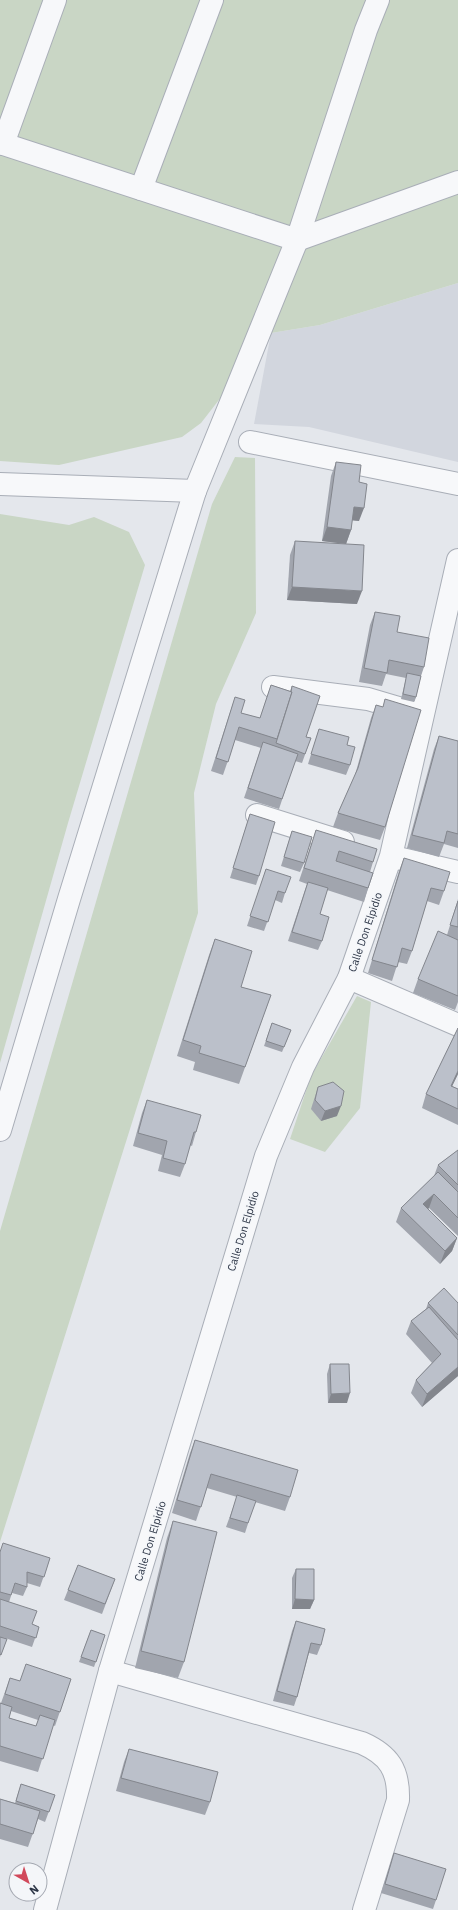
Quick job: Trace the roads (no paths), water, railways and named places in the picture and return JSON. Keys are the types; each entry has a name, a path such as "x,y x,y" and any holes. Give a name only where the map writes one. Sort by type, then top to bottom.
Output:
{"street":[{"path":"55,0 2,143 297,240 458,182"},
{"path":"141,189 212,0"},
{"path":"0,1130 66,906 196,491 297,240 366,30 378,0"},
{"path":"250,442 458,484"},
{"path":"0,484 196,491"},
{"name":"Calle Don Elpidio","path":"45,1910 110,1671 266,1156 303,1067 349,978 391,856 458,560"},
{"path":"273,687 368,699 423,715"},
{"path":"256,816 391,856 458,872"},
{"path":"349,978 458,1025"},
{"path":"110,1671 362,1743 376,1749 395,1771 399,1785 398,1800 364,1910"}]}
